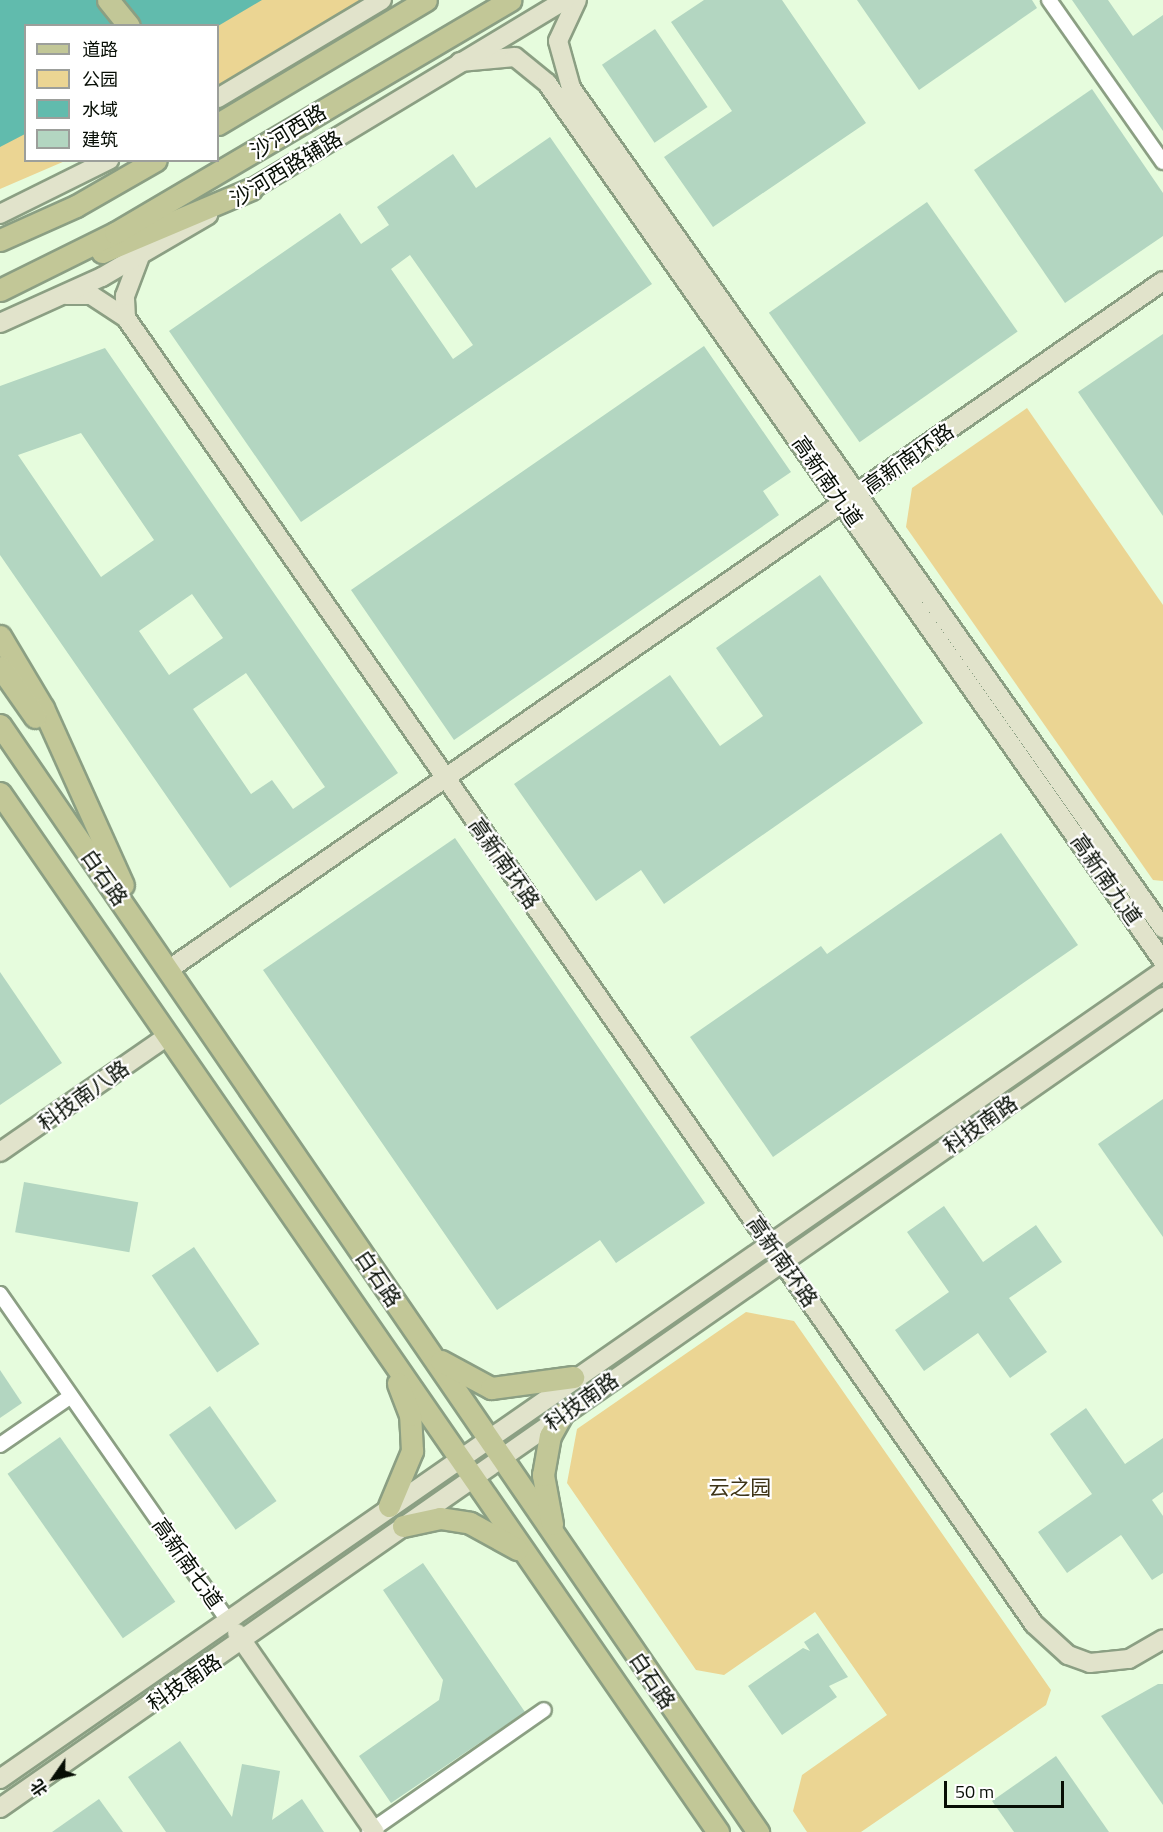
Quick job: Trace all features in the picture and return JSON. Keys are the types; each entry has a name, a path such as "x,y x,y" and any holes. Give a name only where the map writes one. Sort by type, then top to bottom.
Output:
{"main road":[{"path":"108,0 127,24"},
{"name":"沙河西路","path":"219,123 426,0"},
{"name":"沙河西路","path":"4,288 116,233 510,0"},
{"path":"0,240 76,206 153,162"},
{"path":"4,288 166,228 251,189"},
{"path":"0,636 30,683 70,766 144,932"},
{"path":"0,667 70,766"},
{"name":"白石路","path":"0,725 144,932 758,1832"},
{"name":"白石路","path":"0,794 718,1832"},
{"path":"0,810 49,866"},
{"path":"382,1347 413,1434 409,1468 389,1506"},
{"path":"430,1353 491,1388 573,1377"},
{"path":"556,1539 543,1475 550,1436 563,1413"},
{"path":"403,1526 440,1518 470,1523 529,1558"}],"street":[{"path":"219,97 382,0"},
{"name":"沙河西路辅路","path":"0,323 66,295 140,256 565,0"},
{"name":"高新南九道","path":"576,0 559,31 564,75 1163,928"},
{"path":"1049,0 1163,162"},
{"name":"高新南九道","path":"460,62 515,57 547,83 1163,960"},
{"path":"0,214 105,162"},
{"path":"126,318 125,296 140,256"},
{"name":"高新南环路","path":"168,970 1163,281"},
{"path":"66,295 91,295 126,318 445,778"},
{"name":"高新南环路","path":"445,778 1052,1642 1090,1663 1109,1664 1163,1639"},
{"name":"科技南路","path":"0,1779 229,1622 486,1436 1163,971"},
{"name":"科技南路","path":"0,1808 243,1642 472,1476 1163,997"},
{"name":"科技南八路","path":"0,1152 166,1037"},
{"name":"高新南七道","path":"0,1294 372,1831"},
{"path":"0,1445 71,1396"},
{"path":"372,1831 544,1710"}],"green space":[{"path":"0,0 364,0 219,84 219,24 24,24 24,162 63,162 0,189"},
{"path":"1027,408 1163,605 1163,881 1153,880 906,527 912,488"},
{"name":"云之园","path":"746,1312 794,1321 1051,1690 1046,1705 861,1832 807,1832 793,1811 802,1775 887,1715 815,1612 724,1675 696,1670 567,1483 577,1429"}],"water":[{"path":"0,0 262,0 219,25 24,24 24,135 0,147"}],"building":[{"path":"704,0 782,0 866,123 713,227 664,157 732,111 671,22"},
{"path":"857,0 1032,0 1037,8 919,90"},
{"path":"1072,0 1108,0 1133,36 1163,15 1163,131"},
{"path":"655,29 708,107 655,143 602,65"},
{"path":"1092,89 1163,193 1163,236 1065,303 974,170"},
{"path":"550,137 652,284 301,522 169,331 340,213 361,244 389,225 377,207 453,154 476,188","holes":["410,255 473,345 453,359 391,269"]},
{"path":"927,202 1018,331 860,442 769,313"},
{"path":"1163,334 1163,516 1078,392"},
{"path":"704,346 791,472 763,491 779,515 454,740 351,590"},
{"path":"105,348 398,773 230,888 0,555 0,386","holes":["81,433 154,540 101,577 18,455","192,594 223,638 169,675 139,631","246,673 325,787 293,809 272,780 251,794 193,709"]},
{"path":"820,575 923,723 664,904 641,870 596,901 514,784 670,675 720,746 763,716 716,648"},
{"path":"1001,833 1078,945 773,1157 690,1037 821,946 827,954"},
{"path":"455,838 705,1203 616,1263 600,1240 497,1310 263,970"},
{"path":"0,972 62,1063 0,1105"},
{"path":"1163,1099 1163,1237 1098,1144"},
{"path":"24,1182 138,1202 129,1252 15,1232"},
{"path":"944,1206 983,1262 1036,1225 1062,1262 1009,1298 1047,1352 1010,1378 978,1333 924,1371 895,1330 949,1292 907,1232"},
{"path":"194,1247 259,1344 217,1373 152,1276"},
{"path":"0,1370 22,1403 0,1418"},
{"path":"210,1406 277,1501 236,1530 169,1435"},
{"path":"1086,1408 1125,1464 1163,1438 1163,1492 1152,1500 1163,1516 1163,1573 1152,1580 1121,1535 1067,1573 1038,1532 1092,1494 1050,1434"},
{"path":"60,1437 175,1602 123,1638 8,1474"},
{"path":"423,1563 525,1712 391,1803 359,1756 439,1700 443,1680 383,1590"},
{"path":"818,1633 848,1677 829,1686 837,1697 782,1735 748,1686 803,1648 810,1651 804,1642"},
{"path":"1158,1684 1163,1684 1163,1805 1101,1716"},
{"path":"180,1741 232,1817 242,1764 280,1771 272,1820 302,1799 324,1832 166,1832 128,1777"},
{"path":"1056,1756 1109,1832 1014,1832 992,1801"},
{"path":"99,1799 123,1832 52,1832"}]}
